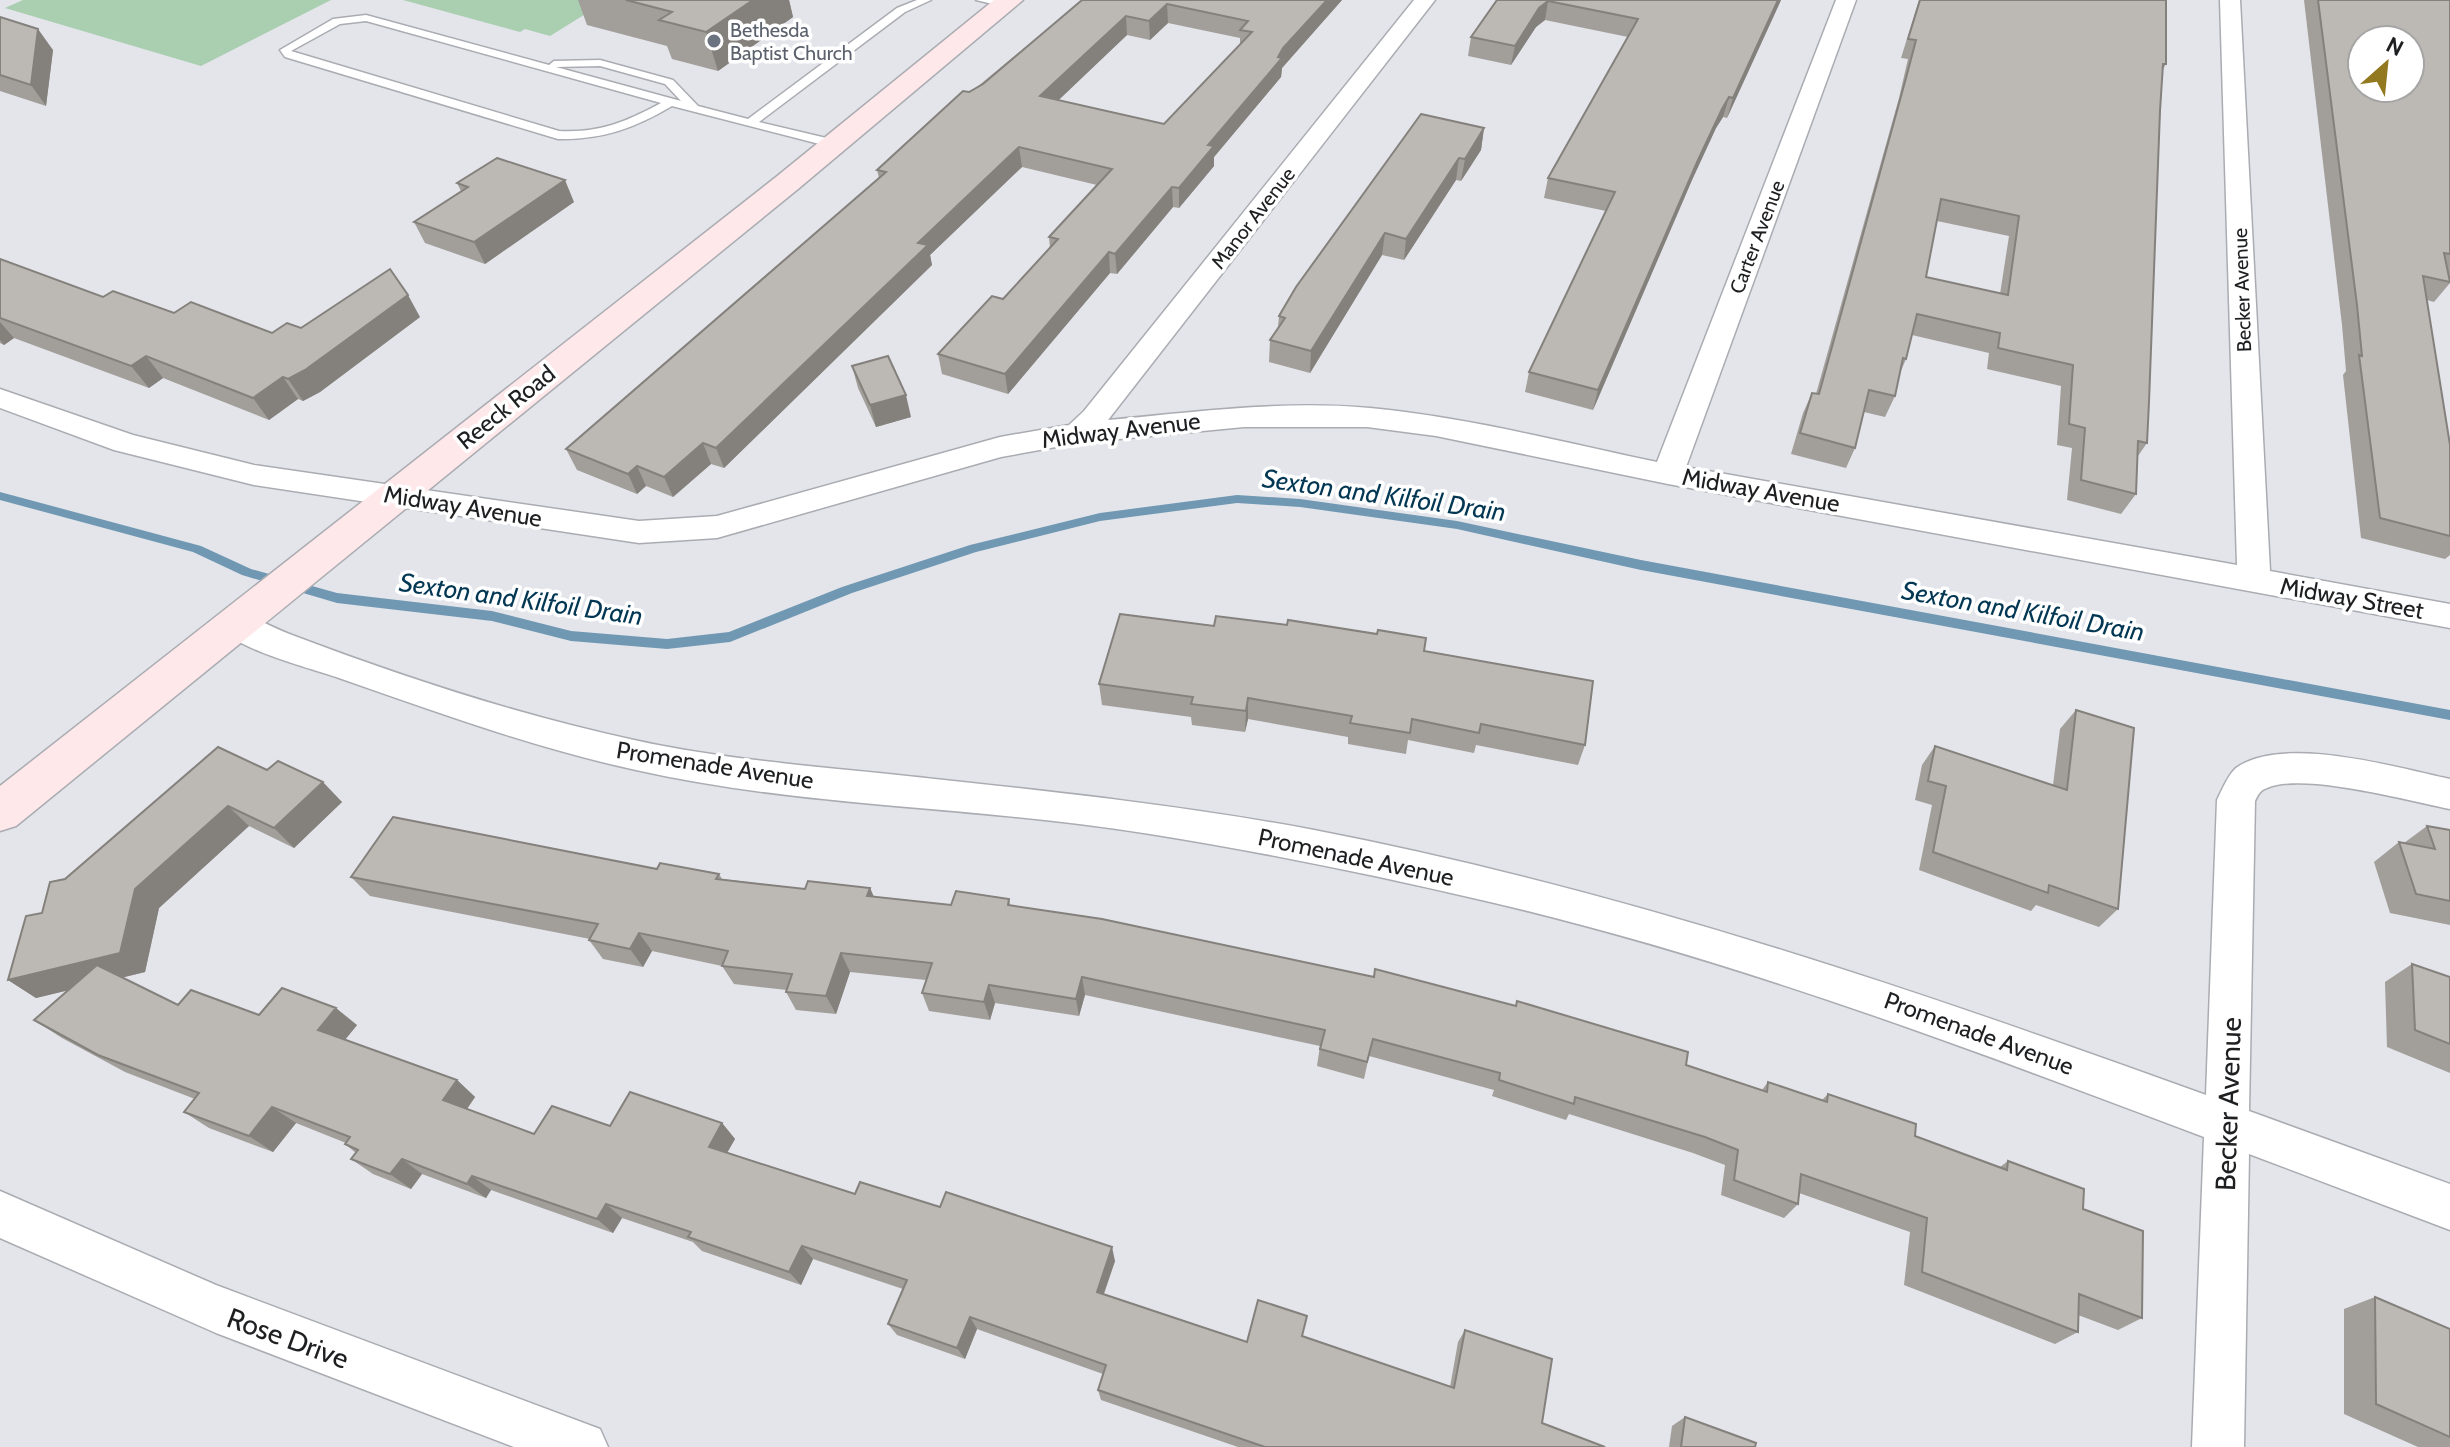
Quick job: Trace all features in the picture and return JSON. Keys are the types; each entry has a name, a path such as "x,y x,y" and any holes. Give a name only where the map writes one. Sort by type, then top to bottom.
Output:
{"street":[{"name":"Manor Avenue","path":"1078,433 1094,418 1425,0"},
{"name":"Carter Avenue","path":"1668,474 1846,0"},
{"name":"Becker Avenue","path":"2230,0 2254,580"},
{"name":"Reeck Road","path":"0,812 835,144 999,1"},
{"name":"Midway Avenue","path":"0,398 125,443 254,475 639,532 687,531 746,521 1000,447 1078,433 1244,417 1367,417 1436,426 1668,474 2254,580"},
{"name":"Midway Street","path":"2254,580 2450,616"},
{"name":"Promenade Avenue","path":"244,617 277,643 522,727 638,756 744,774 1145,817 1315,847 1506,889 1674,933 1965,1027 2450,1207"},
{"name":"Becker Avenue","path":"2218,1447 2236,800 2248,780 2278,768 2312,769 2450,794"},
{"name":"Rose Drive","path":"0,1214 109,1268 259,1329 582,1447"}],"lane":[{"path":"749,124 901,10 926,0"},
{"path":"668,104 592,138 558,135 289,55 285,50 337,21 366,18 540,65 668,104 835,144"},
{"path":"540,65 600,63 669,82 696,111"}],"green space":[{"path":"23,0 331,0 201,66 5,8"},
{"path":"403,0 608,0 550,36 525,29 520,32"}],"building":[{"path":"626,0 753,0 706,32 659,20 672,12"},
{"path":"1082,0 1327,0 1283,48 1278,57 1282,58 1208,145 1214,146 1179,188 1172,187 1115,254 1109,252 1005,374 938,354 992,296 1003,299 1058,239 1049,237 1112,169 1019,147 918,243 928,245 716,448 703,443 664,477 637,466 628,474 566,449 886,172 877,170 963,91 969,92 983,84","holes":["1167,4 1248,21 1240,30 1252,32 1164,124 1040,96 1126,16 1149,21"]},
{"path":"1497,0 1778,0 1733,98 1729,97 1722,109 1698,160 1598,390 1529,372 1615,192 1548,178 1638,19 1548,1 1539,8 1515,46 1471,37"},
{"path":"1920,0 2166,0 2166,64 2163,64 2160,111 2147,443 2138,441 2136,494 2081,480 2085,428 2069,424 2073,365 1998,348 2000,333 1917,314 1895,396 1869,390 1855,448 1800,433 1812,393 1819,394 1906,78 1916,40 1908,39","holes":["1941,199 2019,216 2008,295 1926,277"]},
{"path":"2318,0 2450,0 2450,254 2444,253 2450,282 2423,276 2450,445 2450,536 2380,518 2359,355 2362,356"},
{"path":"0,17 38,29 31,85 0,75"},
{"path":"1421,114 1484,128 1465,159 1459,158 1406,239 1385,233 1311,351 1270,340 1285,318 1279,316 1296,287"},
{"path":"497,158 565,180 474,242 414,222 468,187 457,183"},
{"path":"0,259 103,297 113,291 174,313 191,302 272,333 287,323 301,328 390,269 408,295 305,370 288,379 283,377 253,398 146,356 131,366 0,318"},
{"path":"888,356 906,395 870,405 852,366"},
{"path":"1120,614 1214,626 1216,616 1287,625 1288,620 1377,634 1378,630 1426,638 1424,651 1593,681 1585,745 1481,724 1479,733 1412,719 1410,733 1350,723 1352,716 1248,698 1246,711 1191,704 1193,697 1099,684"},
{"path":"2076,710 2134,728 2118,909 2049,885 2048,893 1933,852 1946,786 1928,781 1935,746 2067,790"},
{"path":"218,747 267,770 278,761 323,782 274,828 228,806 135,889 120,953 8,980 26,916 42,913 50,882 65,879"},
{"path":"393,817 657,869 660,863 719,874 716,879 805,889 808,881 870,888 867,896 951,905 956,891 1009,899 1008,905 1102,919 1374,977 1375,969 1516,1006 1517,1001 1688,1052 1686,1065 1767,1092 1768,1082 1827,1102 1828,1094 1916,1124 1915,1136 2007,1170 2008,1161 2084,1189 2083,1209 2143,1231 2142,1318 2079,1294 2078,1332 1922,1272 1927,1218 1801,1174 1798,1204 1734,1180 1738,1150 1705,1137 1575,1097 1574,1104 1499,1080 1500,1073 1373,1039 1367,1062 1320,1049 1325,1030 1082,977 1076,999 989,985 984,1002 922,993 932,963 841,953 826,996 786,992 792,974 722,966 728,951 639,933 630,949 589,940 598,924 351,877"},
{"path":"2427,826 2450,830 2450,901 2416,894 2399,842 2435,849"},
{"path":"2412,964 2450,977 2450,1044 2415,1030"},
{"path":"97,965 178,1005 191,990 259,1015 282,988 336,1008 318,1030 457,1080 443,1100 534,1134 552,1106 610,1126 630,1092 722,1123 709,1147 855,1194 860,1182 940,1207 946,1192 1112,1247 1097,1292 1247,1342 1258,1300 1307,1316 1302,1336 1454,1388 1465,1330 1552,1359 1542,1423 1605,1447 1265,1447 1098,1390 1106,1365 970,1317 957,1348 888,1324 907,1280 802,1246 789,1272 688,1237 691,1232 606,1204 597,1219 472,1176 467,1184 402,1159 390,1174 351,1159 358,1150 345,1144 350,1137 272,1107 249,1136 184,1112 199,1093 98,1055 34,1020"},
{"path":"2375,1297 2450,1329 2450,1437 2376,1404"},
{"path":"1685,1417 1756,1443 1755,1447 1681,1447"}],"waterway":[{"name":"Sexton and Kilfoil Drain","path":"0,496 197,549 247,572 337,598 492,616 571,636 667,644 730,637 847,590 974,548 1100,517 1237,499 1300,503 1457,525 1641,565 2450,715"}],"place":[{"name":"Bethesda Baptist Church","path":"714,41"}]}
